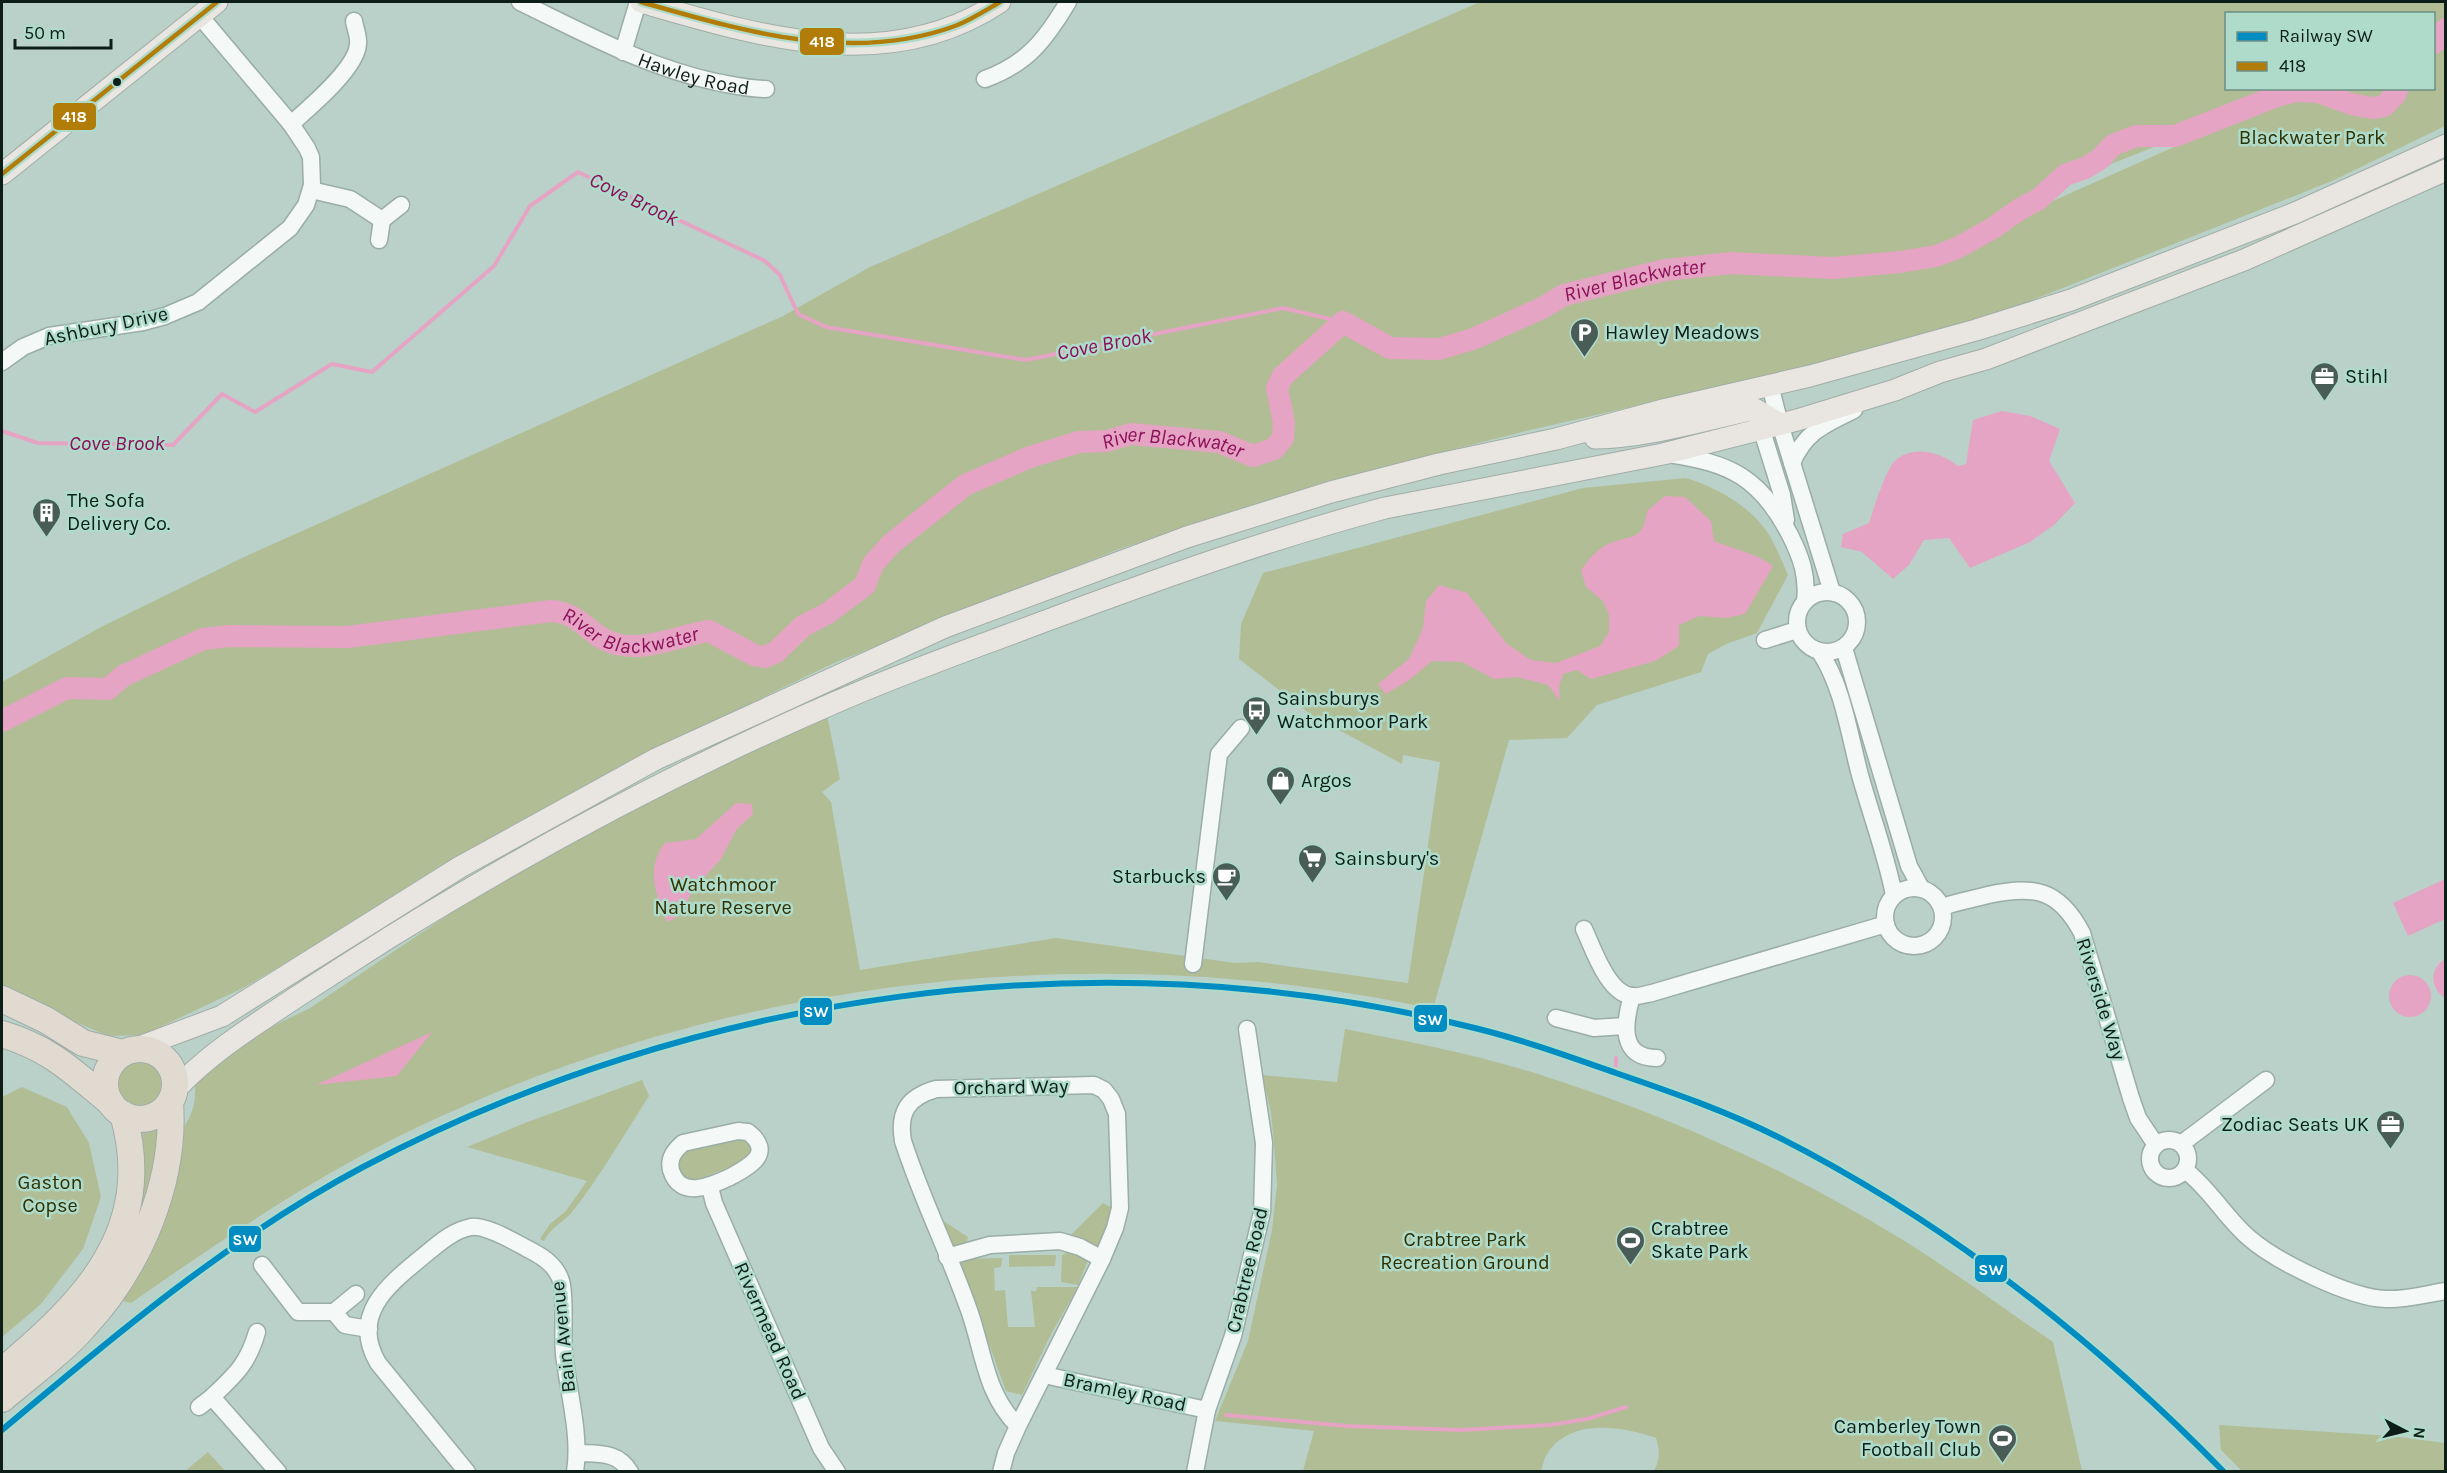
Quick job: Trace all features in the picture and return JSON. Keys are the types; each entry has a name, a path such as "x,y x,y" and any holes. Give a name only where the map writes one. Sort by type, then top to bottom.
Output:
{"highway":[{"path":"2,999 46,1020 83,1043 128,1051 154,1051 162,1056 173,1072 170,1139 159,1191 145,1234 126,1271 84,1327 2,1399"},
{"path":"2,1034 30,1044 55,1057 132,1118 149,1118 158,1114 172,1096"},
{"path":"2,1371 74,1305 96,1278 119,1234 130,1192 132,1153 117,1108 107,1094 106,1075 110,1066 128,1051"}],"main road":[{"path":"2,174 217,2"},
{"name":"Hawley Road","path":"640,2 765,35 813,43 857,45 904,40 948,28 1000,2"},
{"path":"172,1096 199,1065 226,1045 308,989 443,905 636,797 832,704 961,651 1150,582 1309,529 1384,508 1663,454 1763,407 1884,356 2071,300 2295,213 2445,145"},
{"path":"128,1051 222,1016 460,867 657,759 945,627 1187,537 1331,492 1439,464 1556,439 1616,438 1763,407 1895,390 1940,372 1986,359 2211,273 2314,230 2445,170"}],"street":[{"name":"Hawley Road","path":"520,2 622,52 702,78 752,89 766,89"},
{"name":"Hawley Road","path":"622,52 640,2"},
{"path":"985,79 1006,72 1028,56 1059,18 1068,2"},
{"name":"Ashbury Drive","path":"2,362 23,347 49,336 143,322 165,316 198,302 290,228 306,206 311,190 311,157 291,124 199,15"},
{"path":"291,124 324,94 354,60 358,44 354,21"},
{"path":"311,190 350,199 382,220"},
{"path":"379,240 382,220 401,205"},
{"path":"1792,463 1803,441 1815,430 1895,390"},
{"path":"1763,407 1792,463 1832,592"},
{"path":"1763,407 1782,495 1786,527"},
{"path":"1663,454 1705,460 1738,474 1756,486 1773,506 1786,527 1805,572 1807,585 1804,601 1799,610 1797,630 1805,644 1820,652 1832,652 1844,648 1854,637 1857,624 1855,610 1842,596 1832,592 1819,593 1804,601"},
{"path":"1765,640 1797,630"},
{"path":"1844,648 1908,866 1921,888 1938,899 1942,907 1943,926 1936,937 1927,944 1915,947 1900,944 1887,929 1885,912 1894,895 1912,887 1921,888"},
{"path":"1820,652 1834,679 1860,776 1889,870 1894,895"},
{"path":"1193,964 1219,754 1241,728"},
{"name":"Riverside Way","path":"1942,907 2019,889 2049,896 2069,911 2082,933 2138,1118 2156,1145"},
{"path":"1584,929 1606,976 1616,988 1632,996 1652,993 1886,924"},
{"path":"1632,996 1625,1026 1630,1045 1636,1053 1645,1058 1657,1058"},
{"path":"1556,1018 1594,1028 1625,1026"},
{"name":"Crabtree Road","path":"1195,1472 1207,1410 1233,1336 1262,1212 1264,1143 1247,1029"},
{"path":"2181,1144 2266,1080"},
{"name":"Orchard Way","path":"1001,1472 1006,1453 1018,1426 1102,1259 1115,1228 1120,1208 1118,1114 1104,1090 1095,1085 940,1088 921,1093 910,1102 902,1117 903,1141 970,1313 993,1392 1004,1412 1018,1426"},
{"path":"738,1131 748,1132 758,1143 757,1159 750,1166 710,1187 696,1189 677,1182 671,1172 672,1155 683,1143 738,1131"},
{"path":"2165,1140 2181,1144 2188,1155 2185,1170 2170,1179 2159,1176 2150,1164 2150,1154 2156,1145 2165,1140"},
{"path":"2185,1170 2199,1182 2249,1238 2272,1254 2310,1274 2378,1299 2398,1300 2445,1291"},
{"name":"Rivermead Road","path":"710,1187 714,1203 821,1448 837,1472"},
{"name":"Bain Avenue","path":"369,1329 373,1310 381,1293 452,1233 474,1227 502,1235 543,1257 554,1268 561,1281 564,1352 577,1453 575,1472"},
{"path":"947,1257 990,1245 1060,1241 1080,1247 1102,1259"},
{"path":"262,1265 298,1312 334,1312 356,1294"},
{"path":"334,1312 345,1325 369,1329 371,1346 378,1363 467,1472"},
{"path":"257,1332 251,1352 242,1369 206,1402 278,1472"},
{"name":"Bramley Road","path":"1044,1375 1207,1410"},
{"path":"577,1453 612,1455 619,1459 630,1472"}],"green space":[{"name":"Hawley Meadows","path":"1480,2 2445,2 2445,126 2332,181 2000,313 1859,355 1530,430 1328,481 1119,549 834,663 620,766 443,864 243,988 143,1035 108,1036 2,990 2,682 103,626 244,557 783,316 870,267","holes":["2299,91 2035,209 2040,192"]},
{"name":"Watchmoor Nature Reserve","path":"1686,478 1718,491 1740,504 1758,520 1769,534 1788,575 1757,633 1726,644 1708,654 1701,672 1597,705 1567,738 1509,740 1433,1009 1305,987 1176,976 1046,975 917,984 789,1004 663,1035 540,1075 420,1126 308,1186 236,1231 131,1303 119,1300 178,1135 192,1111 195,1083 249,1038 310,1008 476,896 640,801 826,710 840,779 822,792 831,802 860,970 1056,938 1235,963 1258,962 1408,983 1440,762 1403,755 1402,764 1313,716 1239,659 1241,624 1263,573 1583,488"},
{"name":"Crabtree Park Recreation Ground","path":"1345,1029 1495,1062 1544,1076 1637,1109 1773,1168 1903,1240 2053,1342 2082,1471 1654,1471 1659,1454 1656,1438 1627,1430 1597,1428 1582,1430 1557,1442 1546,1456 1541,1471 1303,1471 1314,1431 1215,1421 1248,1341 1272,1230 1277,1185 1271,1112 1262,1075 1337,1082"},
{"path":"136,1060 146,1060 158,1067 165,1079 165,1089 158,1101 146,1108 136,1108 121,1097 117,1089 117,1079 128,1064"},
{"path":"642,1080 649,1096 612,1155 572,1212 551,1231 544,1241 540,1239 550,1224 566,1211 587,1181 467,1147"},
{"name":"Gaston Copse","path":"22,1087 67,1107 89,1143 101,1197 83,1249 40,1305 2,1337 2,1097"},
{"path":"164,1127 159,1164 122,1264 142,1174 141,1133"},
{"path":"739,1138 746,1139 753,1151 749,1159 693,1182 682,1172 679,1156 687,1148"},
{"path":"1103,1203 1113,1208 1097,1253 1067,1239"},
{"path":"939,1218 968,1237 966,1245 949,1246"},
{"path":"1068,1252 1089,1258 1078,1285 1061,1282 1062,1255"},
{"path":"1009,1255 1056,1255 1055,1266 1009,1267"},
{"path":"1002,1258 1001,1267 994,1268 995,1291 1005,1290 1008,1327 1035,1327 1031,1291 1036,1291 1037,1287 1078,1287 1051,1334 1022,1395 1006,1391 958,1259"},
{"path":"2219,1425 2392,1436 2445,1443 2445,1471 2242,1471 2221,1450"},
{"path":"208,1452 225,1471 185,1471"}],"shaded area":[{"path":"2002,411 2030,416 2060,429 2049,461 2075,503 2054,525 2030,542 1970,568 1949,538 1924,540 1909,565 1893,579 1862,552 1841,547 1843,534 1869,523 1891,466 1901,456 1926,452 1943,457 1958,466 1966,464 1973,420"},
{"path":"1665,496 1685,497 1711,521 1714,541 1752,554 1773,566 1745,614 1726,618 1699,616 1679,625 1679,646 1655,661 1591,679 1577,670 1563,674 1559,687 1560,701 1548,685 1517,677 1494,679 1462,662 1432,661 1408,681 1386,694 1378,684 1409,659 1423,628 1426,601 1439,585 1467,593 1507,644 1531,660 1556,663 1600,646 1609,632 1609,615 1603,601 1586,587 1581,570 1604,546 1639,532 1647,511"},
{"path":"736,803 752,804 753,814 736,830 721,859 697,885 676,918 667,922 654,882 655,862 659,852 665,843 696,839"},
{"path":"2445,879 2445,919 2408,936 2393,903"},
{"path":"2445,959 2445,998 2436,989 2433,978 2436,968"},
{"path":"2410,975 2418,976 2425,981 2430,988 2430,1004 2425,1011 2418,1016 2410,1017 2402,1016 2395,1011 2390,1004 2389,996 2390,988 2395,981 2402,976"},
{"path":"432,1032 397,1076 316,1085"}],"waterway":[{"name":"River Blackwater","path":"2435,42 2446,29"},
{"name":"River Blackwater","path":"2,721 67,688 108,689 123,676 203,639 230,636 347,637 551,611 571,616 606,641 616,644 639,646 709,631 754,655 765,657 776,652 803,626 828,613 865,585 873,564 891,544 965,485 1030,457 1079,442 1107,441 1131,434 1219,442 1253,456 1274,449 1283,438 1284,423 1277,388 1283,376 1343,322 1390,348 1439,349 1473,339 1542,308 1564,295 1665,270 1731,263 1832,268 1900,262 1936,256 1957,248 1993,228 2039,199 2065,175 2085,168 2100,159 2113,145 2136,136 2175,136 2277,96 2296,91 2318,92 2351,104 2373,108 2384,106 2397,90"},
{"name":"Cove Brook","path":"2,431 38,443 173,445 222,394 255,412 332,364 372,372 494,266 530,206 578,172 765,261 780,275 798,314 826,327 1026,360 1283,308 1343,322"},
{"path":"1616,1058 1616,1066"},
{"path":"1226,1415 1347,1426 1462,1430 1550,1425 1587,1419 1626,1407"}],"rail line":[{"name":"SW","path":"2,1430 132,1323 267,1224 314,1194 363,1167 491,1107 624,1058 760,1021 900,997 1041,984 1182,985 1323,998 1482,1030 1657,1087 1718,1110 1778,1137 1900,1206 2014,1286 2122,1375 2224,1472"}],"transit line":[{"name":"418","path":"2,174 217,2"},
{"name":"418","path":"641,2 758,32 837,43 876,42 916,37 961,24 1000,2"}],"place":[{"name":"Hawley Meadows","path":"1584,358"},
{"name":"Stihl","path":"2324,402"},
{"name":"The Sofa Delivery Co.","path":"46,538"},
{"name":"Sainsburys Watchmoor Park","path":"1256,736"},
{"name":"Argos","path":"1280,806"},
{"name":"Sainsbury's","path":"1313,884"},
{"name":"Starbucks","path":"1227,902"},
{"name":"Zodiac Seats UK","path":"2390,1150"},
{"name":"Crabtree Skate Park","path":"1630,1266"},
{"name":"Camberley Town Football Club","path":"2002,1464"}],"park label":[{"name":"Blackwater Park","path":"2312,137"}]}
